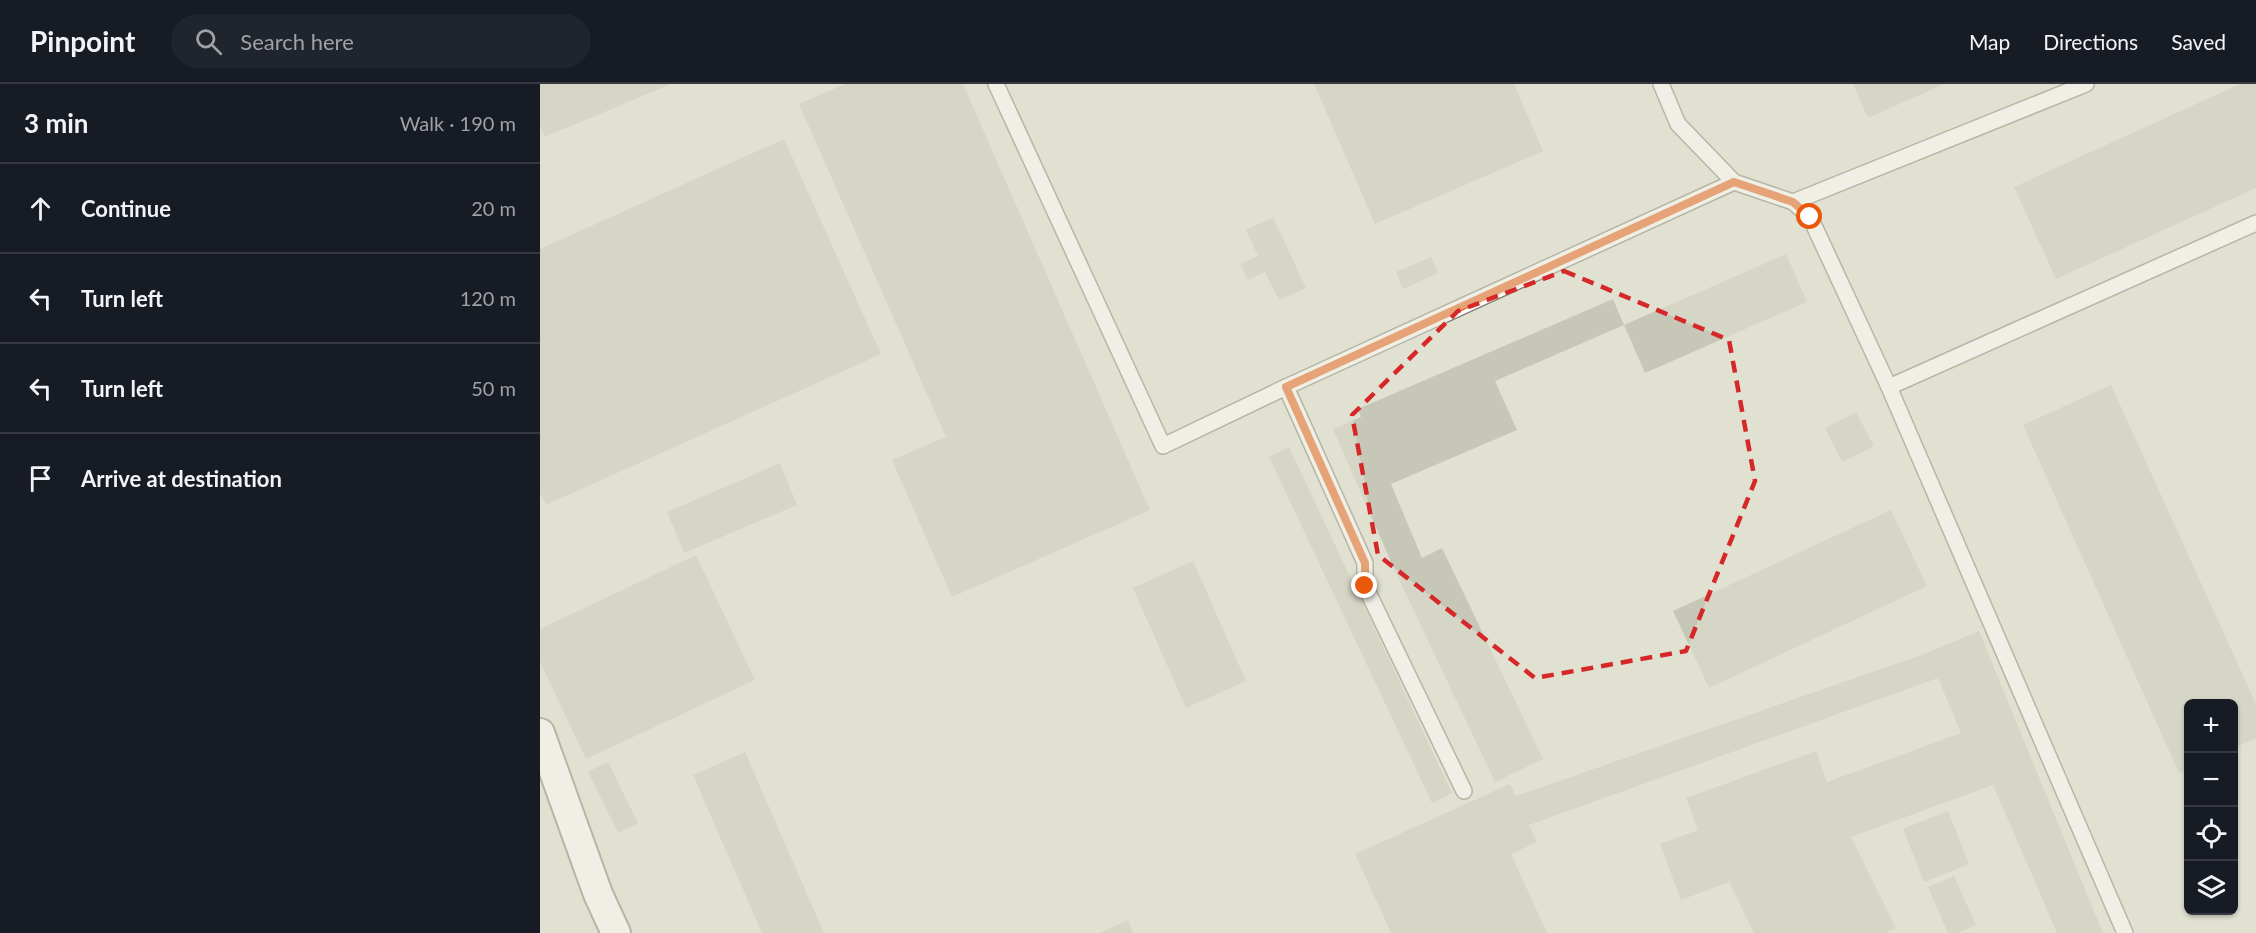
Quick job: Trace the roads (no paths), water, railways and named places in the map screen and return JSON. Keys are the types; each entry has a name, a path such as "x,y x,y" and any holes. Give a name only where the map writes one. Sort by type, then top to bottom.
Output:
{"street":[{"path":"540,733 598,894 616,933"}],"lane":[{"path":"996,84 1163,446 1286,387 1734,182"},
{"path":"1661,84 1678,124 1734,182 1793,202 1810,217 1889,387 2125,933"},
{"path":"1793,202 2086,84"},
{"path":"1889,387 2256,223"},
{"path":"1286,387 1365,563 1365,586 1464,791"}]}
